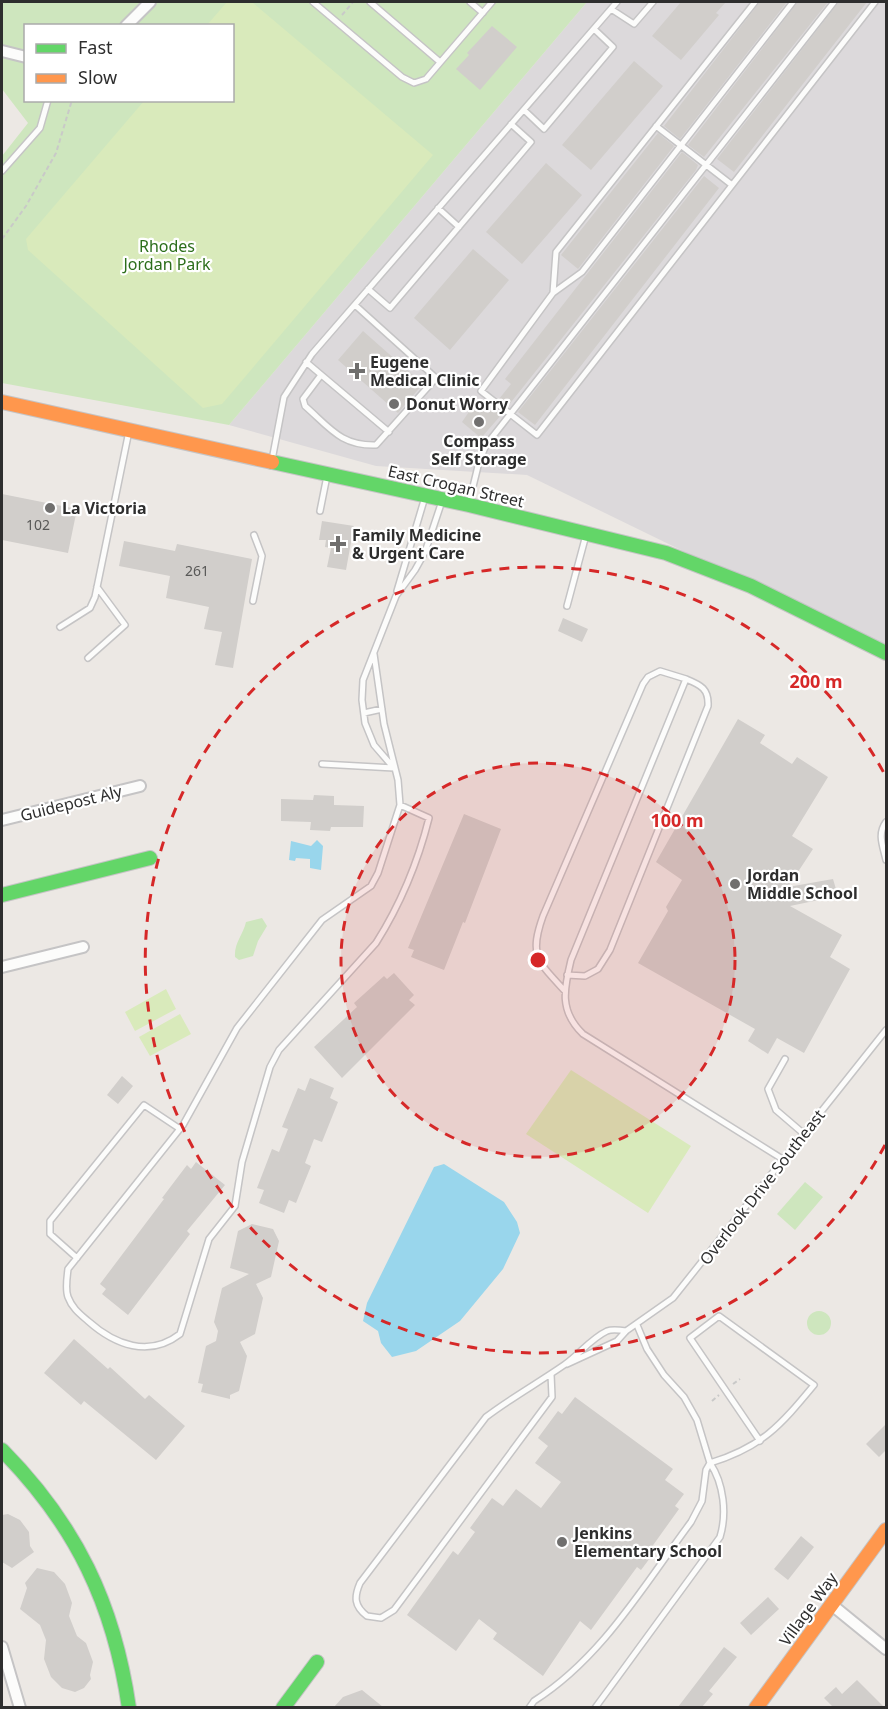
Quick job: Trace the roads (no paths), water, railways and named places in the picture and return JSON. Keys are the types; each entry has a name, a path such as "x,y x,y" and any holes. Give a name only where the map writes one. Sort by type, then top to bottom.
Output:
{"main road":[{"name":"East Crogan Street","path":"2,402 469,505 666,553 751,586 886,653"},
{"path":"2,896 150,858"},
{"path":"2,1450 28,1474 65,1525 107,1605 127,1688 129,1707"},
{"name":"Village Way","path":"756,1707 886,1530"},
{"path":"283,1707 318,1662"}],"street":[{"path":"128,24 150,2"},
{"path":"2,51 24,56"},
{"name":"Guidepost Aly","path":"2,820 140,786"},
{"path":"2,967 83,947"},
{"path":"832,1605 886,1649"},
{"path":"2,1647 20,1707"}],"lane":[{"path":"313,2 408,81 426,79 492,2"},
{"path":"370,2 440,62"},
{"path":"470,2 483,13"},
{"path":"272,462 284,397 306,362 617,2"},
{"path":"611,9 634,24 653,2"},
{"path":"553,293 556,252 755,2"},
{"path":"793,2 582,272 553,293 481,391 537,435 875,2"},
{"path":"469,505 482,453 834,2"},
{"path":"524,110 544,129 613,47 594,29"},
{"path":"2,171 40,128 47,102"},
{"path":"368,289 390,308 531,142 511,124"},
{"path":"656,126 732,185"},
{"path":"438,208 459,227"},
{"path":"321,375 303,399 305,406 348,443 376,445 436,378 354,305"},
{"path":"306,362 389,432"},
{"path":"60,627 90,608 97,586 130,429"},
{"path":"320,512 327,474"},
{"path":"394,768 374,745 364,713 363,680 396,596 425,495"},
{"path":"396,596 420,561 442,499"},
{"path":"567,606 586,534"},
{"path":"254,535 262,556 254,601"},
{"path":"88,658 125,625 97,586"},
{"path":"374,654 400,805 391,841 371,886 322,920 237,1028 180,1129 68,1269 66,1294 72,1307 103,1334 126,1346 153,1347 168,1343 180,1334 209,1239 235,1206 242,1162 270,1067 279,1050 376,944 387,927 419,856 429,818 400,805"},
{"path":"564,990 540,965 535,953 536,937 643,684 648,677 660,671 701,684 706,691 708,706 610,950 597,969 585,976 567,975"},
{"path":"686,679 571,960 564,1000 569,1018 583,1034 784,1160"},
{"path":"364,713 382,709"},
{"path":"322,764 394,768"},
{"path":"886,822 882,828 881,837 886,860"},
{"name":"Overlook Drive Southeast","path":"566,1364 581,1360 616,1341 626,1331 673,1298 886,1030"},
{"path":"785,1059 768,1089 776,1110 804,1134"},
{"path":"77,1258 50,1234 50,1221 144,1105 180,1129"},
{"path":"529,1707 576,1670 604,1639 691,1522 702,1501 706,1470 710,1463 738,1454 760,1441 780,1427 814,1385 719,1316 690,1338 760,1441"},
{"path":"595,1707 720,1537 726,1520 724,1503 697,1420 684,1397 664,1375 647,1349 637,1324"},
{"path":"551,1374 552,1397 394,1610 381,1618 367,1616 356,1602 355,1594 360,1583 486,1417 566,1364 582,1348 609,1330 626,1331"}],"water":[{"path":"317,840 323,846 321,870 310,868 310,859 289,860 291,841 311,846"},
{"path":"444,1164 504,1202 517,1222 520,1233 503,1269 460,1321 416,1351 392,1357 381,1343 378,1331 363,1321 367,1303 434,1167"}],"place":[{"name":"Eugene Medical Clinic","path":"357,371"},
{"name":"Donut Worry","path":"394,404"},
{"name":"Compass Self Storage","path":"479,422"},
{"name":"La Victoria","path":"50,508"},
{"name":"Family Medicine & Urgent Care","path":"338,544"},
{"name":"Jordan Middle School","path":"735,884"},
{"name":"Jenkins Elementary School","path":"562,1542"}],"park label":[{"name":"Rhodes Jordan Park","path":"167,255"}]}
